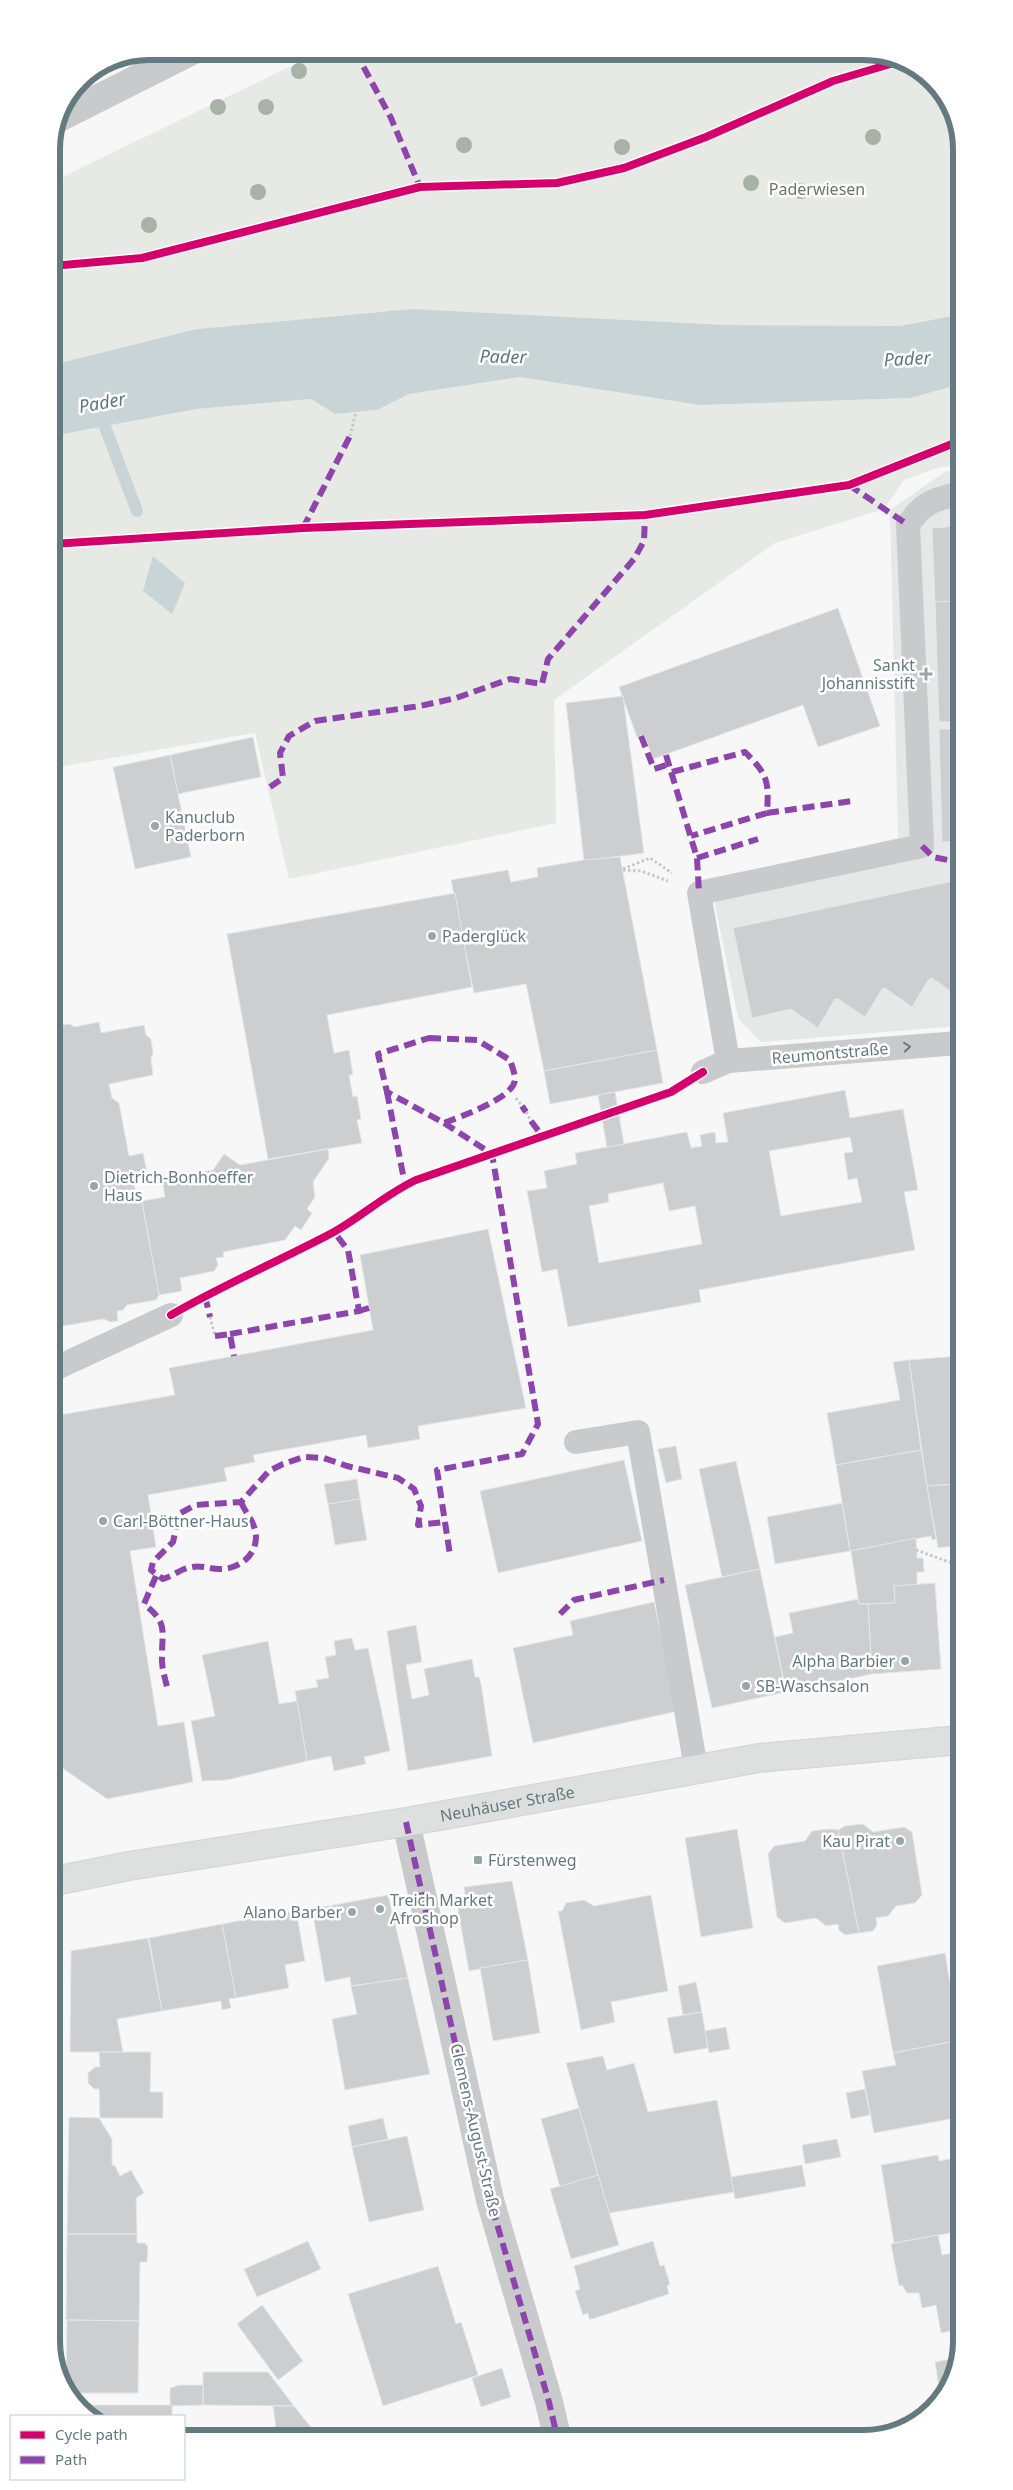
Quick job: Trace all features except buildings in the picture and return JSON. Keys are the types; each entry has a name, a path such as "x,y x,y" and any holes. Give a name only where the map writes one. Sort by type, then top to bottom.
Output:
{"main road":[{"name":"Neuhäuser Straße","path":"60,1880 129,1866 406,1822 696,1768 779,1756 953,1741"}],"street":[{"path":"68,114 174,60"},
{"name":"Clemens-August-Straße","path":"406,1822 490,2200 549,2402 555,2430"}],"lane":[{"path":"728,1061 699,893 922,846 908,525 918,510 930,503 953,496"},
{"name":"Reumontstraße","path":"703,1072 728,1061 953,1043"},
{"path":"60,1367 171,1315"},
{"path":"576,1442 638,1432 696,1768"}],"path":[{"path":"350,436 356,412"},
{"path":"641,871 623,870 650,858 699,893"},
{"path":"516,1098 522,1106"},
{"path":"526,1112 531,1121"},
{"path":"210,1317 215,1336"},
{"path":"916,1550 953,1563"}],"shaded area":[{"name":"Sankt Johannisstift","path":"946,471 953,471 953,1026 761,1042 738,1018 711,884 898,838 890,510"}],"green space":[{"name":"Paderwiesen","path":"303,60 870,60 903,69 918,78 935,95 944,110 950,126 953,149 953,316 900,326 727,325 412,309 197,329 60,363 60,178"},
{"path":"519,377 700,405 911,398 953,386 953,466 940,467 904,480 884,509 775,543 554,700 556,823 289,879 255,733 60,767 60,435 197,409 311,399 335,414 377,410 409,394"}],"water":[{"name":"Pader","path":"412,309 727,325 900,326 953,316 953,386 911,398 700,405 519,377 409,394 377,410 335,414 311,399 197,409 60,435 60,363 197,329"},
{"path":"153,556 185,583 172,614 143,591"}],"waterway":[{"name":"Pader","path":"99,411 137,511"}],"marked path":[{"path":"360,60 391,118 420,187"},
{"path":"303,528 350,436"},
{"path":"849,485 908,525"},
{"path":"270,787 283,778 280,753 289,736 315,721 420,706 456,698 510,679 542,684 548,659 634,559 644,541 645,515"},
{"path":"641,736 654,769 669,764"},
{"path":"672,772 745,752 763,773 765,779 768,793 767,813 691,836"},
{"path":"666,755 697,858 699,893"},
{"path":"767,813 852,801"},
{"path":"697,858 758,839"},
{"path":"922,846 933,857 953,861"},
{"path":"429,1038 477,1040 510,1060 515,1077 513,1086 506,1093 485,1106 444,1123 387,1092 378,1054 429,1038"},
{"path":"387,1092 405,1185"},
{"path":"522,1106 526,1112"},
{"path":"531,1121 543,1137"},
{"path":"444,1123 492,1154 538,1424 522,1454 437,1470 450,1555"},
{"path":"230,1334 359,1311 348,1250 334,1232"},
{"path":"205,1296 210,1317"},
{"path":"359,1311 369,1308"},
{"path":"215,1336 230,1334 234,1356"},
{"path":"241,1502 252,1522 256,1540 254,1548 244,1561 237,1566 228,1568 215,1569 199,1566 188,1568 163,1579 151,1570 153,1562 173,1542 179,1514 195,1505 241,1502 269,1471 304,1457 324,1458 347,1466 398,1478 414,1489 421,1506 418,1525 445,1522"},
{"path":"156,1576 144,1604 157,1616 162,1627 162,1665 168,1692"},
{"path":"560,1614 574,1600 664,1580"},
{"path":"406,1822 490,2200 556,2430"}],"cycle path":[{"path":"60,265 142,258 420,187 557,183 624,168 706,137 833,81 889,64"},
{"path":"60,543 303,528 645,515 849,485 953,444"},
{"path":"171,1315 332,1233 394,1192 416,1180 671,1092 703,1072"}],"place":[{"name":"Sankt Johannisstift","path":"926,674"},
{"name":"Kanuclub Paderborn","path":"155,826"},
{"name":"Paderglück","path":"432,936"},
{"name":"Dietrich-Bonhoeffer Haus","path":"94,1186"},
{"name":"Carl-Böttner-Haus","path":"103,1521"},
{"name":"Alpha Barbier","path":"905,1661"},
{"name":"SB-Waschsalon","path":"746,1686"},
{"name":"Kau Pirat","path":"900,1841"},
{"name":"Fürstenweg","path":"478,1860"},
{"name":"Treich Market Afroshop","path":"380,1909"},
{"name":"Alano Barber","path":"352,1912"}]}
